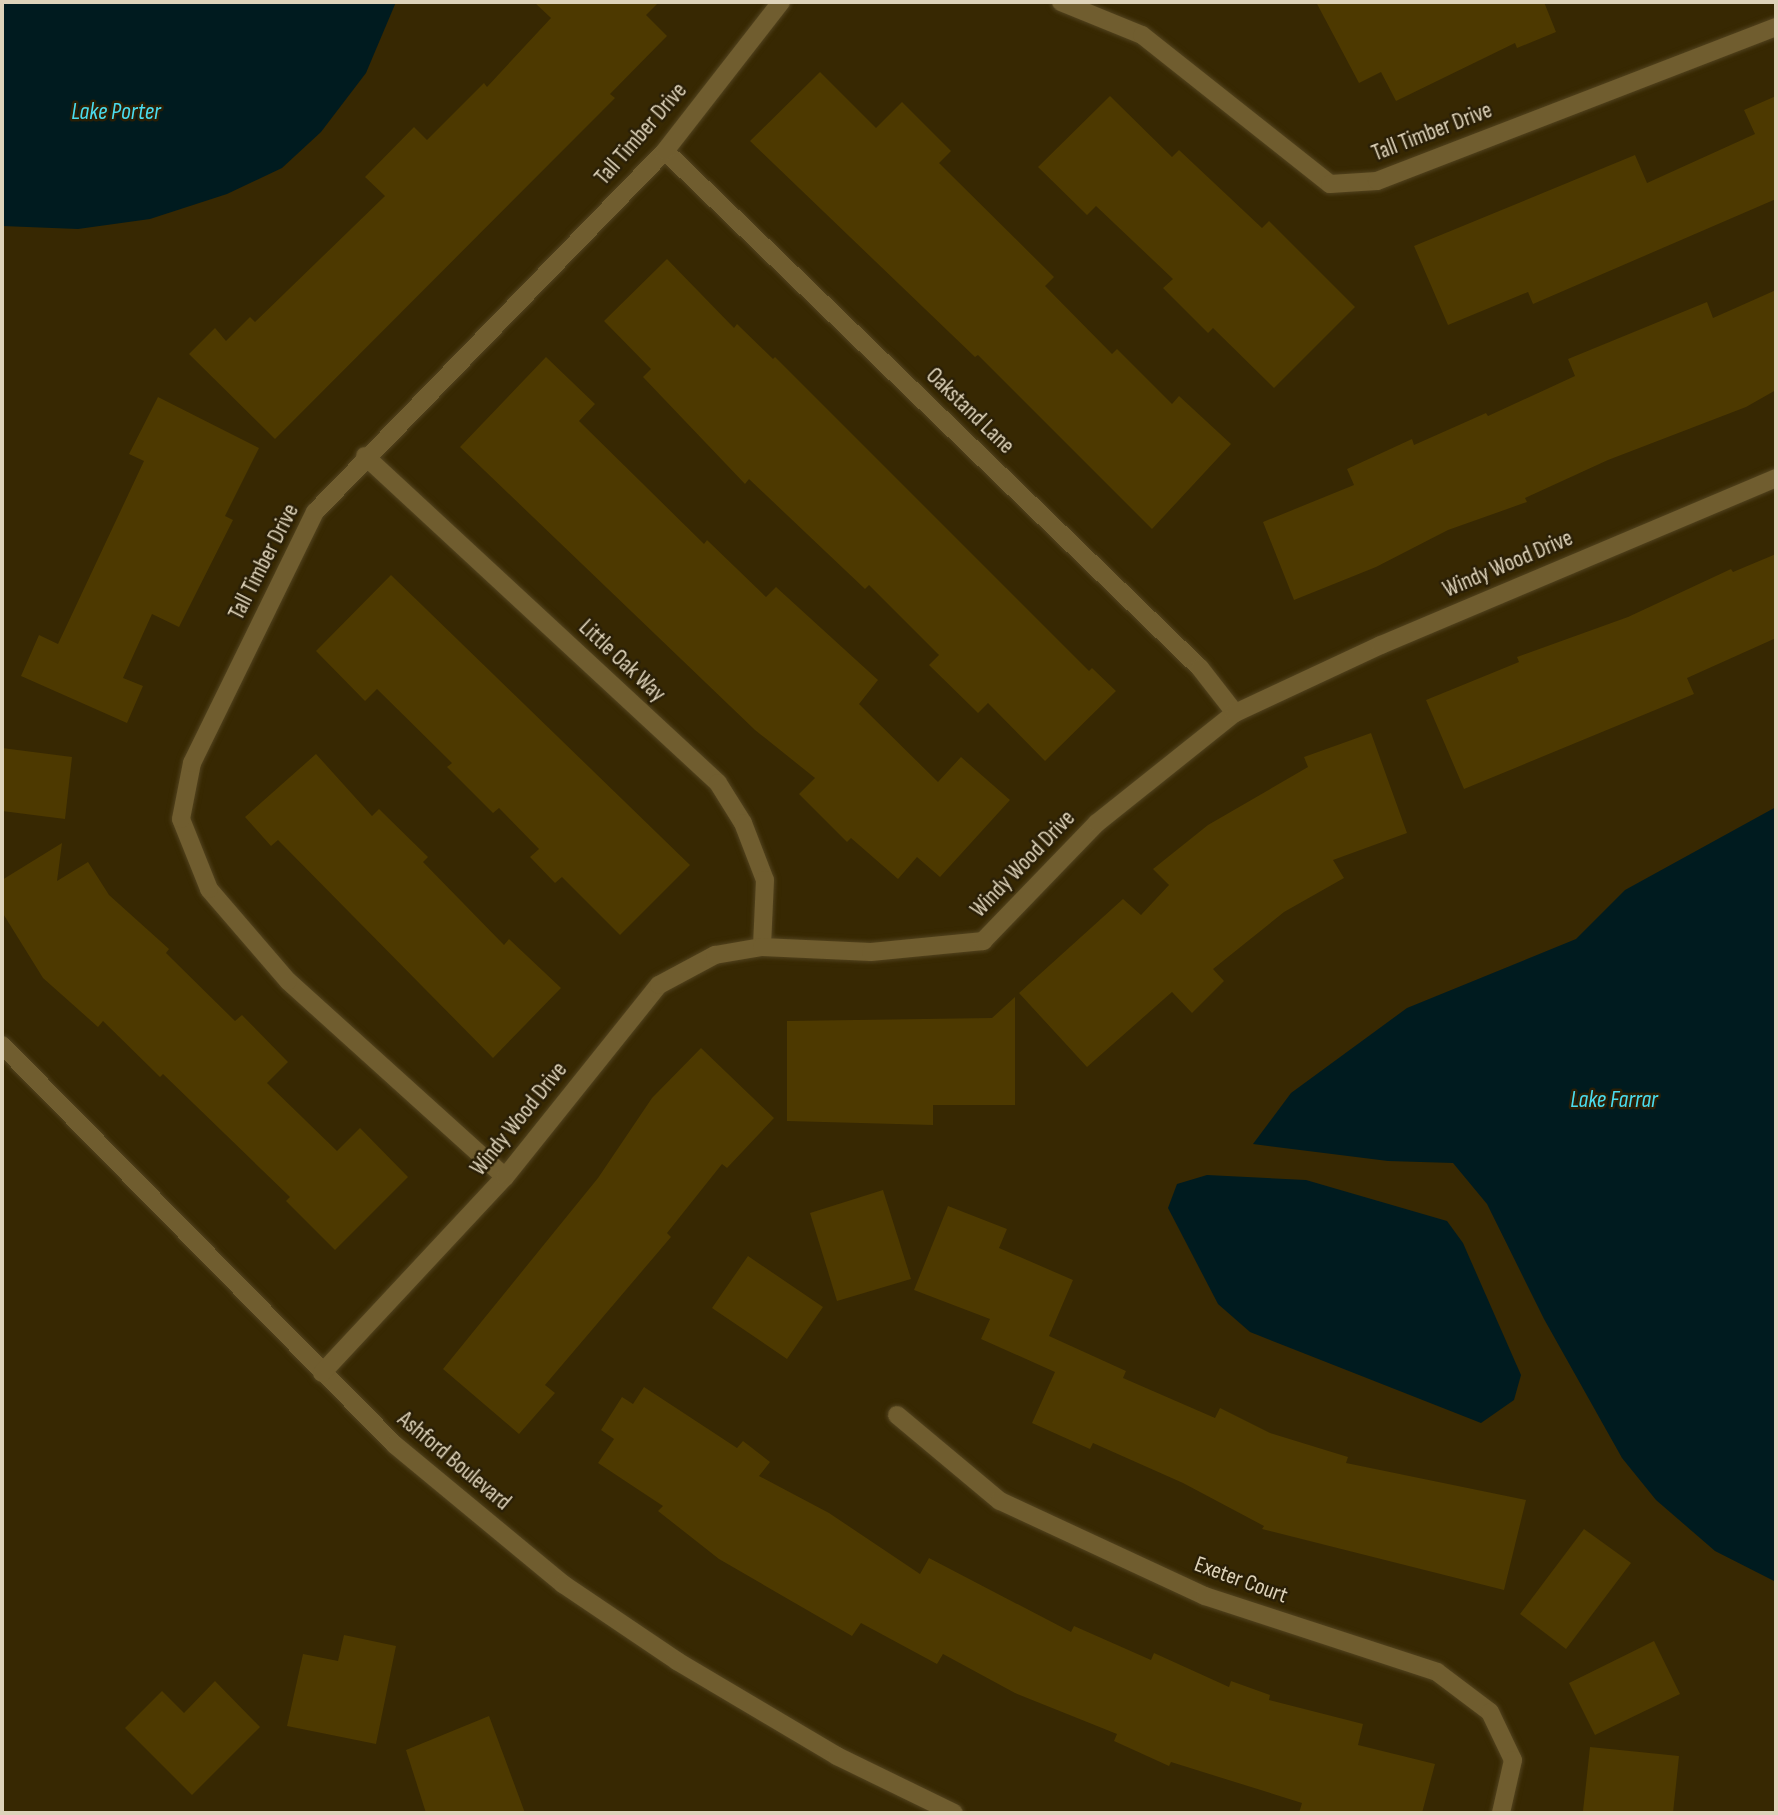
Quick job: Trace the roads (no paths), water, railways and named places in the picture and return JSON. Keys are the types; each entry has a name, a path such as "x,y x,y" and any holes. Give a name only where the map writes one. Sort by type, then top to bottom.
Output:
{"street":[{"name":"Tall Timber Drive","path":"505,1177 288,981 209,889 181,819 192,763 315,512 365,456 665,151 781,2"},
{"name":"Tall Timber Drive","path":"1061,2 1142,35 1329,184 1377,181 1776,27"},
{"name":"Oakstand Lane","path":"665,151 1200,668 1235,712"},
{"name":"Little Oak Way","path":"365,456 718,783 743,823 765,880 762,947"},
{"name":"Windy Wood Drive","path":"322,1373 505,1177 659,985 715,955 762,947 871,952 982,941 1097,823 1235,712 1381,645 1776,478"},
{"name":"Ashford Boulevard","path":"2,1045 395,1445 563,1584 677,1661 825,1749 954,1813"},
{"name":"Exeter Court","path":"897,1415 1000,1501 1205,1596 1437,1672 1490,1712 1513,1760 1501,1813"}],"water":[{"name":"Lake Porter","path":"2,2 396,2 366,73 321,132 282,168 227,194 150,219 78,229 2,226"},
{"name":"Lake Farrar","path":"1776,807 1776,1582 1715,1551 1656,1500 1622,1458 1544,1319 1487,1204 1453,1163 1388,1161 1253,1144 1291,1093 1407,1008 1576,939 1625,890"},
{"path":"1207,1175 1306,1180 1447,1221 1463,1243 1521,1375 1514,1400 1481,1423 1250,1332 1218,1304 1168,1208 1177,1184"}]}
